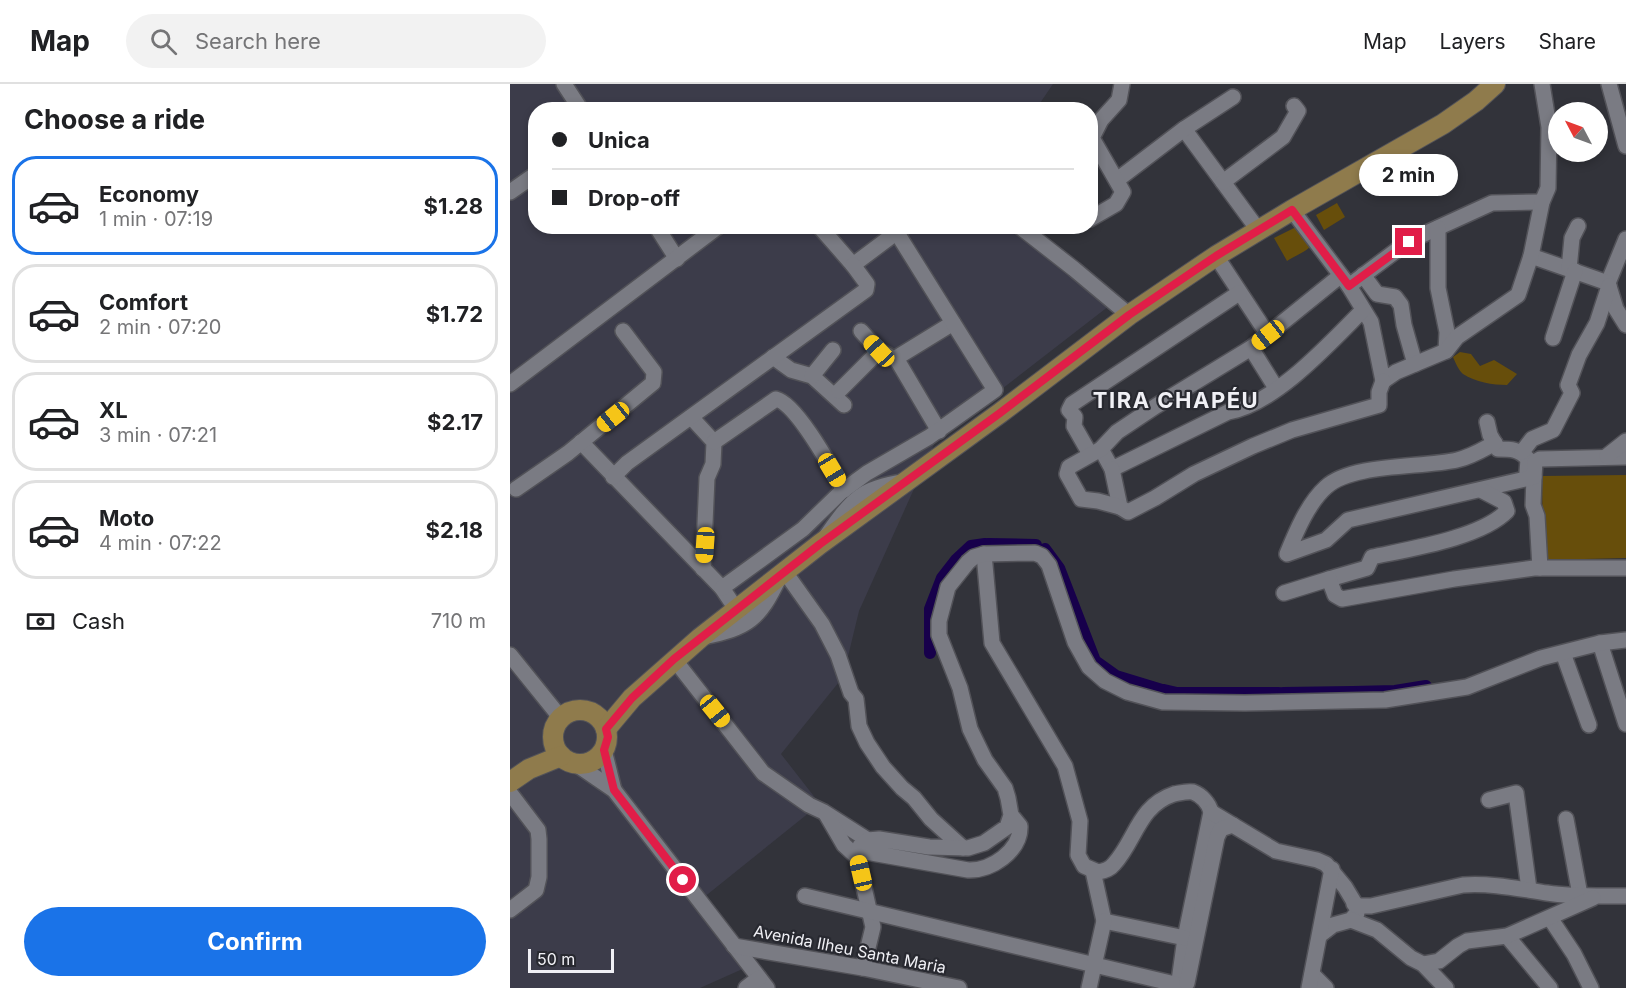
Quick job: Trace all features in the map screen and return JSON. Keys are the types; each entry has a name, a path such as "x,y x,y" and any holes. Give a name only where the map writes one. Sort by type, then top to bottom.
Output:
{"main road":[{"path":"606,729 632,698 674,659 736,609 1129,315 1216,256 1443,124 1476,101 1495,84"},
{"path":"563,753 554,728 560,717 572,711 632,698"},
{"path":"510,782 529,769 563,753 590,762 596,759 604,750 608,737 598,716 585,710"}],"street":[{"path":"564,84 576,102"},
{"path":"1098,126 1119,99 1122,84"},
{"path":"1383,381 1396,372 1446,351 1457,337 1518,295 1532,256 1542,202 1548,188 1549,127 1542,84"},
{"path":"1609,84 1626,144"},
{"path":"1117,180 1184,129 1233,97"},
{"path":"1223,182 1283,137 1298,111 1294,106"},
{"path":"1184,129 1259,231"},
{"path":"1098,148 1123,192 1116,204 1098,214"},
{"path":"510,192 528,180"},
{"path":"1292,210 1345,281 1371,322 1383,381 1379,392 1379,405 1292,430 1230,456 1128,512 1120,507 1098,501 1081,500 1067,474 1070,467 1096,451 1117,432 1251,348 1345,281 1363,275 1409,242 1492,203 1542,202"},
{"path":"1553,338 1572,270 1572,238 1578,226"},
{"path":"1438,228 1438,288 1447,332 1446,351"},
{"path":"661,234 677,259"},
{"path":"510,384 709,234"},
{"path":"611,474 866,290 867,284 826,234"},
{"path":"853,265 896,234"},
{"path":"722,588 803,529 844,490 867,473 939,431 995,390 953,323 903,234"},
{"path":"1029,234 1129,315"},
{"path":"1522,452 1532,439 1553,430 1572,393 1568,385 1579,355 1597,323 1626,239"},
{"path":"1216,256 1268,335"},
{"path":"1532,256 1609,284"},
{"path":"1363,275 1377,294 1395,297 1401,305 1415,364"},
{"path":"1609,284 1616,309 1626,325"},
{"path":"1120,507 1112,469 1074,426 1075,417 1069,410 1072,404 1239,293"},
{"path":"1112,469 1228,412 1241,410 1276,388 1292,377 1363,310"},
{"path":"896,358 953,323"},
{"path":"516,489 581,442 652,383 654,372 623,331"},
{"path":"861,332 879,351 896,358 939,431"},
{"path":"1251,348 1276,388"},
{"path":"812,376 833,350"},
{"path":"773,357 791,370 812,376 841,398 879,351"},
{"path":"714,442 776,399 787,405 804,426 844,490"},
{"path":"691,417 714,442 713,464 707,478 703,569"},
{"path":"1487,422 1490,435 1498,449 1514,449 1522,452 1528,459 1527,472 1534,477"},
{"path":"1607,456 1626,441"},
{"path":"581,442 722,588 736,609"},
{"path":"1494,443 1474,455 1455,460 1359,472 1341,478 1327,486 1300,522 1287,554 1326,540 1348,520 1534,477"},
{"path":"1540,568 1537,516 1533,505 1535,462 1540,459 1626,457"},
{"path":"1284,593 1366,568 1372,557 1465,534 1499,520 1507,511 1504,502 1481,490"},
{"path":"863,968 872,934 870,911 857,857 860,846 868,840 879,839 929,847 963,848 984,843 1004,831 1010,822 1011,815 1005,788 985,760 970,729 960,688 939,635 941,612 948,587 968,562 984,554 1027,552 1042,556 1049,565 1075,642 1089,667 1105,681 1127,692 1163,702 1385,700 1467,687 1532,661 1600,643 1626,640"},
{"path":"984,554 992,643 1065,766 1080,821 1078,855 1084,866 1093,871 1103,871 1113,866 1144,816 1167,797 1182,792 1194,792 1203,799 1210,812 1276,851 1317,860 1332,869 1354,904 1357,913 1351,920 1333,926 1320,935"},
{"path":"1329,579 1335,595 1342,599 1454,579 1540,568 1626,568"},
{"path":"1354,572 1358,597"},
{"path":"700,638 734,630 751,620 766,604 782,574 822,624 838,655 851,693 856,699 859,726 872,751 883,767 931,819 963,848"},
{"path":"1600,643 1626,724"},
{"path":"1563,653 1589,725"},
{"path":"510,655 560,717"},
{"path":"674,659 763,773 809,805 868,840"},
{"path":"604,750 614,790"},
{"path":"563,753 614,790 763,983 746,988"},
{"path":"510,793 538,830 539,839 536,890 510,910"},
{"path":"1489,800 1516,793 1529,889"},
{"path":"824,812 844,845 857,857"},
{"path":"1180,987 1185,938 1210,812"},
{"path":"857,857 866,852 968,870 984,868 1005,856 1019,837 1020,826 1011,815"},
{"path":"1566,819 1581,895"},
{"path":"1180,987 1189,977 1217,837 1221,829 1233,825"},
{"path":"1326,988 1310,981 1332,869"},
{"path":"1089,988 1104,921 1093,871"},
{"path":"1354,904 1371,906 1463,885 1491,885 1548,893 1626,896"},
{"path":"1548,893 1554,904 1552,917 1591,988"},
{"path":"805,896 1180,987"},
{"path":"1423,964 1439,961 1467,941 1507,936 1596,896"},
{"path":"1351,920 1377,930 1411,958 1423,964 1446,988"},
{"path":"1104,921 1185,938"},
{"path":"1507,936 1551,988"},
{"name":"Avenida Ilheu Santa Maria","path":"734,946 863,968 958,988"},
{"path":"892,974 903,988"}],"shaded area":[{"path":"510,84 1053,84 1041,102 528,102 528,234 1036,234 1118,299 936,440 859,611 843,677 781,754 820,804 698,902 747,967 700,988 510,988"},
{"path":"1337,203 1345,217 1324,230 1316,215"},
{"path":"1298,226 1303,238 1311,245 1287,261 1274,238"},
{"path":"1460,352 1471,354 1480,366 1494,360 1517,374 1507,385 1490,384 1473,379 1463,374 1456,364 1453,357"},
{"path":"1626,475 1626,558 1543,560 1542,476"}],"waterway":[{"path":"930,653 930,609 942,578 971,546 985,544"},
{"path":"988,544 1036,545"},
{"path":"1045,549 1059,568 1095,661 1116,676 1162,690"},
{"path":"1353,692 1395,691 1426,686"},
{"path":"1164,690 1177,693 1279,693"},
{"path":"1283,693 1352,692"}],"district":[{"name":"TIRA CHAPÉU","path":"1176,400"}],"route":[{"path":"683,880 614,790 604,750 608,737 606,729 632,698 674,659 820,544 1000,413 1129,315 1216,256 1292,210 1349,286 1409,242"}]}
